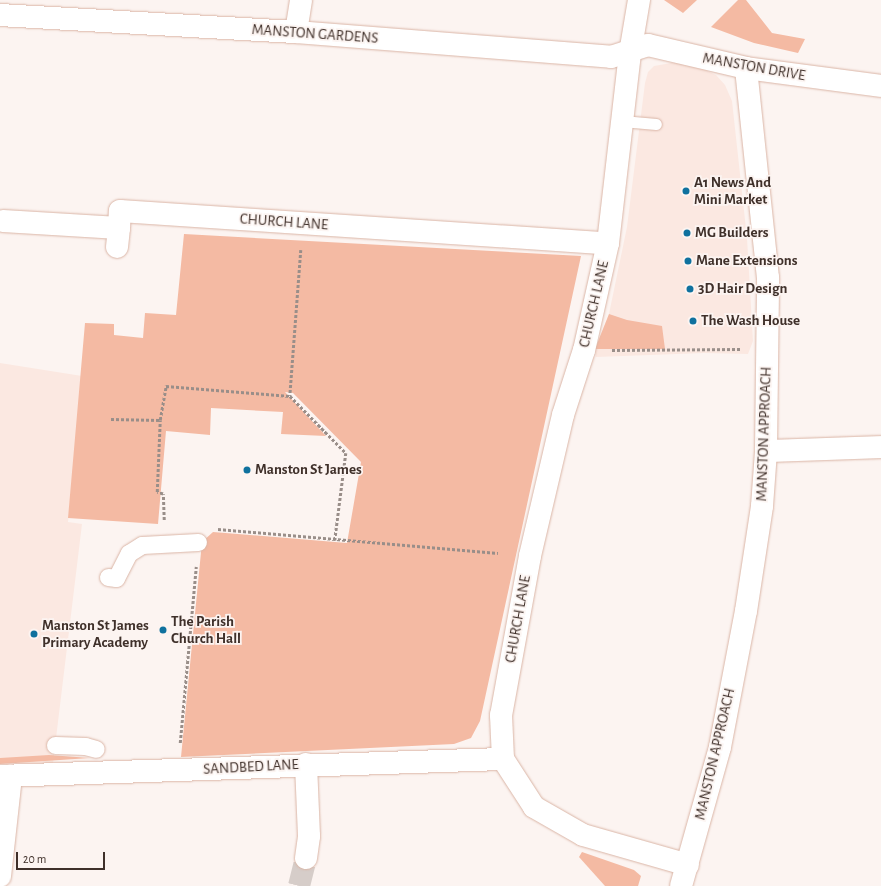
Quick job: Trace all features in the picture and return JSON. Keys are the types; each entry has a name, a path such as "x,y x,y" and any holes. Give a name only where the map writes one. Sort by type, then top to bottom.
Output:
{"street":[{"path":"296,32 301,0"},
{"name":"CHURCH LANE","path":"503,759 501,715 530,556 563,414 584,350 608,243 630,53 639,0"},
{"name":"MANSTON GARDENS","path":"0,15 296,32 611,57 630,53"},
{"name":"MANSTON DRIVE","path":"630,53 648,45 746,68 881,86"},
{"name":"MANSTON APPROACH","path":"688,866 720,747 746,611 762,506 766,451 768,278 746,68"},
{"name":"CHURCH LANE","path":"3,221 118,238 120,211 608,243"},
{"path":"766,451 881,447"},
{"path":"108,577 116,578 129,553 142,545 198,542"},
{"path":"56,745 85,746 96,749"},
{"path":"503,759 534,807 583,835 688,866 681,886"},
{"name":"SANDBED LANE","path":"6,776 306,764 503,759"},
{"path":"306,764 309,836 306,858"},
{"path":"0,876 6,776"}],"lane":[{"path":"622,121 656,124"}],"path":[{"path":"290,396 303,223"},
{"path":"584,350 767,349"},
{"path":"170,544 172,521 164,520 163,494 157,492 160,420 166,386 290,396 346,453 335,540"},
{"path":"111,419 160,420"},
{"path":"177,770 198,542 207,528 498,553"}],"shaded area":[{"path":"664,0 697,0 683,13"},
{"path":"738,0 746,0 772,33 805,39 798,53 754,43 711,27"},
{"path":"677,62 703,69 716,75 725,85 732,101 747,238 753,341 748,354 704,353 596,357 595,349 609,314 627,227 645,83 648,72 654,66"},
{"name":"Manston St James","path":"184,234 581,256 480,721 471,738 454,744 181,757 202,542 213,532 347,543 361,462 293,393 285,392 326,436 281,434 283,412 211,408 210,435 166,431 158,524 68,518 85,323 114,324 114,335 143,338 145,313 176,315"},
{"path":"609,314 627,320 662,326 665,349 595,349"},
{"name":"Manston St James Primary Academy","path":"0,363 82,376 68,522 82,524 53,763 0,764"},
{"path":"49,755 90,758 0,764 0,758"},
{"path":"582,852 634,870 641,876 638,886 605,886 579,857"}],"tunnel":[{"path":"299,886 306,858"}],"place":[{"name":"A1 News And Mini Market","path":"686,191"},
{"name":"MG Builders","path":"687,233"},
{"name":"Mane Extensions","path":"688,261"},
{"name":"3D Hair Design","path":"690,289"},
{"name":"The Wash House","path":"693,321"},
{"name":"Manston St James","path":"247,470"},
{"name":"The Parish Church Hall","path":"163,630"},
{"name":"Manston St James Primary Academy","path":"34,634"}]}
